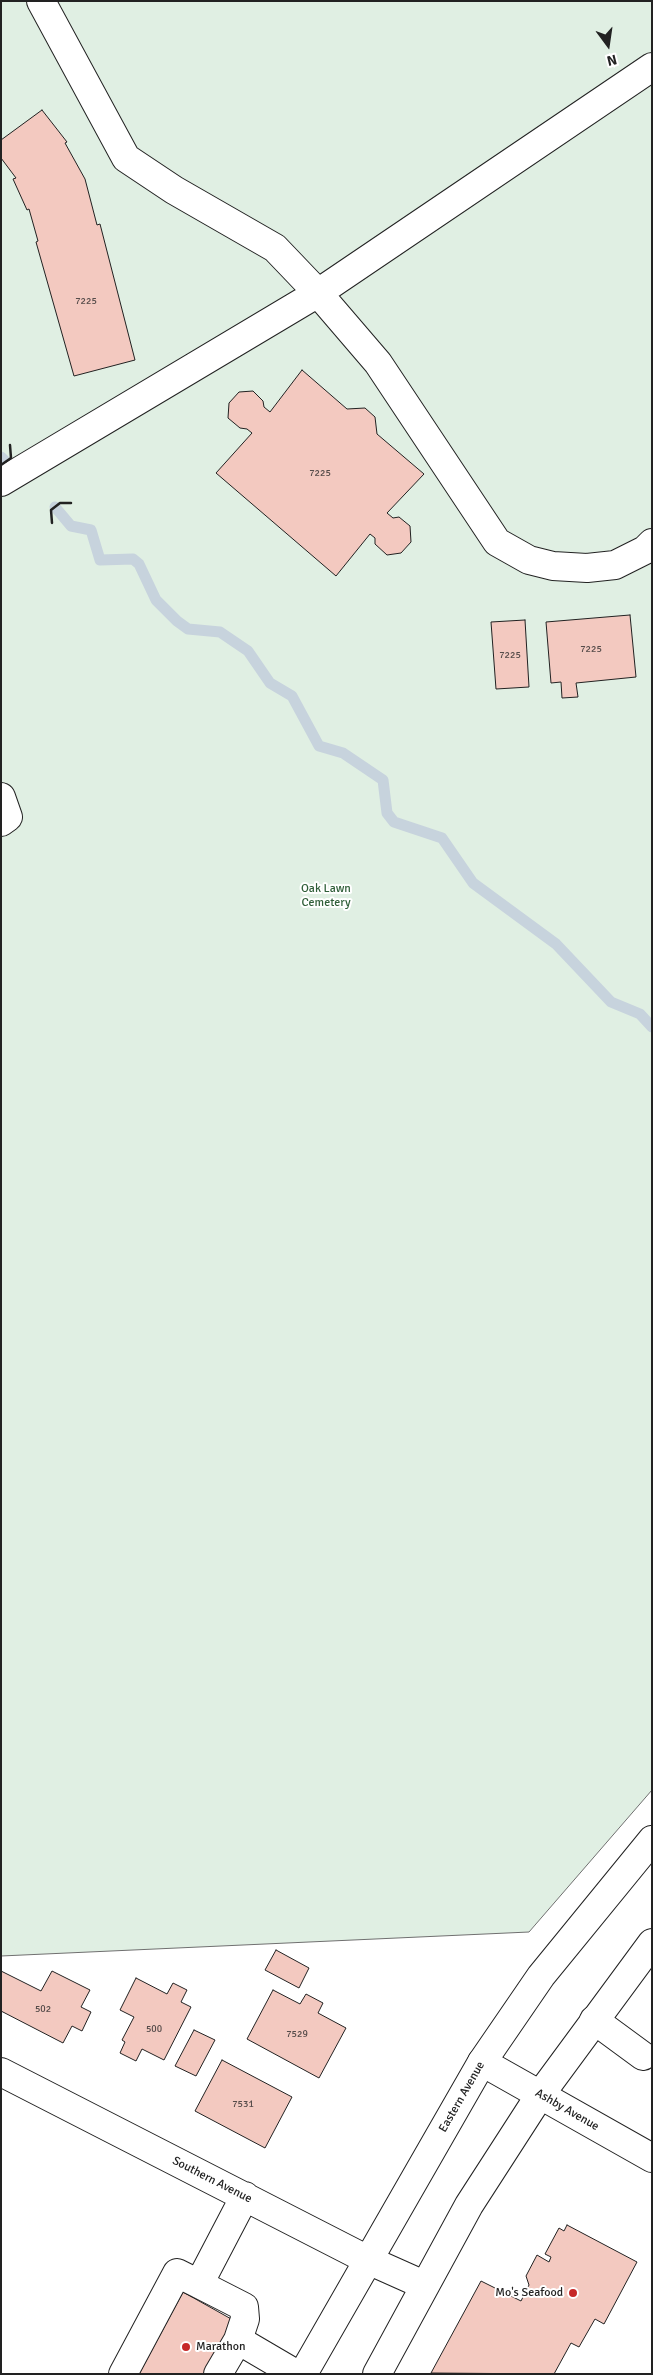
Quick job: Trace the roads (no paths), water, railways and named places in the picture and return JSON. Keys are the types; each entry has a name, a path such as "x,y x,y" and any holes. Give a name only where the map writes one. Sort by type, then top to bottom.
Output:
{"main road":[{"path":"41,1 126,158 174,190 275,248 378,363 497,542 529,560 553,566 587,568 615,565 645,550 652,543"},
{"path":"1,482 318,294 652,67"},
{"path":"1,798 8,817 1,822"},
{"name":"Eastern Avenue","path":"303,2374 482,2062 541,1976 652,1840"},
{"path":"377,2374 469,2205 540,2095 652,1943"},
{"path":"594,2020 649,2055"},
{"name":"Ashby Avenue","path":"482,2062 540,2095 648,2148"},
{"name":"Southern Avenue","path":"1,2072 368,2260 424,2285"},
{"path":"198,2284 245,2196"},
{"path":"123,2374 176,2273 244,2307 245,2319 238,2340 218,2374"},
{"path":"238,2340 296,2374"}],"waterway":[{"path":"1,457 6,462"},
{"path":"55,507 71,526 91,530 100,560 133,559 139,564 156,600 177,621 188,629 220,632 248,651 270,683 292,696 319,746 343,753 383,780 387,813 394,822 442,838 473,883 556,944 611,1002 640,1014 652,1027"}],"place":[{"name":"Mo's Seafood","path":"573,2293"},
{"name":"Marathon","path":"186,2347"}],"park label":[{"name":"Oak Lawn Cemetery","path":"326,896"}]}
